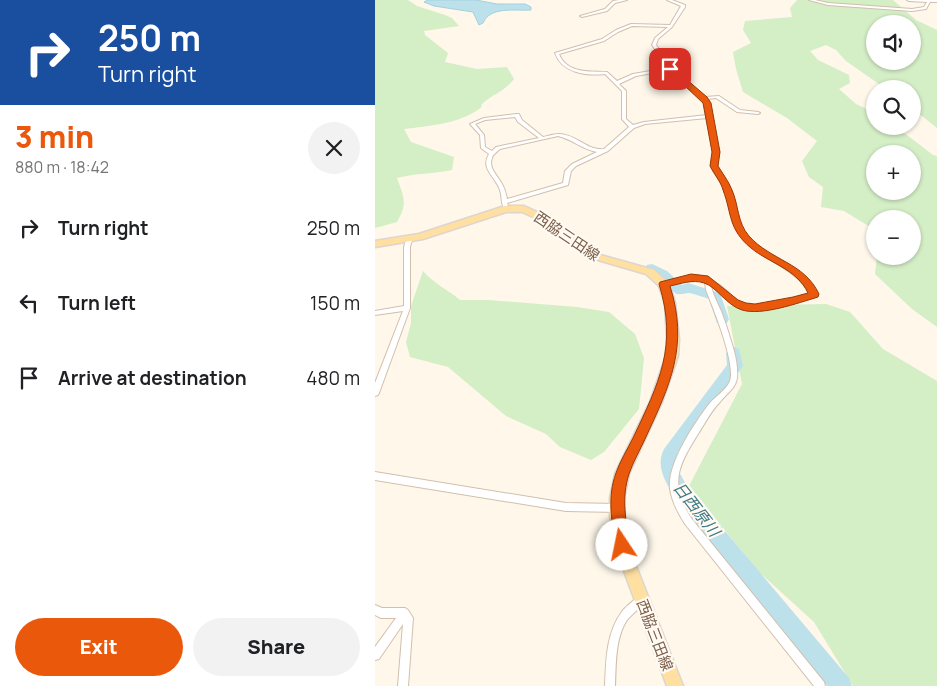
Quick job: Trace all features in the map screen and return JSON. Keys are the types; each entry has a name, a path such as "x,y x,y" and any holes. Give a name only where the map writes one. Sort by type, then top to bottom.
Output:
{"main road":[{"name":"西脇三田線","path":"375,244 409,240 436,233 505,206 533,212 594,256 606,261 643,269 658,277 664,284 670,303 673,339 672,356 656,402 622,474 617,508 622,545 641,600 675,686"}],"street":[{"path":"582,16 607,9 614,2 625,0"},
{"path":"664,284 691,278 708,280 735,302 755,308 794,301 814,294 809,284 795,271 755,247 745,238 735,222 728,189 714,166 716,152 704,98 670,69 655,48 654,42 671,26 683,4 671,0"},
{"path":"811,0 828,4 912,10 925,8 929,1"},
{"path":"909,0 937,1"},
{"path":"632,127 624,119 624,91 617,83 606,73 591,75 565,65 558,59 557,53 603,40 631,25 671,26"},
{"path":"617,83 635,75 670,69"},
{"path":"704,98 717,97 739,111 758,113"},
{"path":"492,153 483,148 482,135 471,124 484,119 517,115 520,121 542,138"},
{"path":"604,151 591,151 565,135 559,134 505,145 492,153 488,168 502,189 505,206 566,184 568,172 574,165 604,151 632,127 644,122 709,116"},
{"path":"375,393 407,308 407,247 409,240"},
{"path":"708,280 707,288 715,303 735,376 733,383 715,401 679,458 672,480 676,500 689,521 820,686"},
{"path":"375,313 407,308"},
{"path":"375,476 566,507 617,508"},
{"path":"610,686 616,634 624,617 641,600"},
{"path":"375,610 381,613 405,613"},
{"path":"375,655 405,613"},
{"path":"403,686 407,618 405,613"}],"green space":[{"path":"375,0 408,0 417,6 452,18 459,26 424,31 425,35 448,53 445,62 477,69 507,67 514,79 471,114 443,124 404,129 411,142 454,157 452,170 397,178 404,200 403,210 397,222 375,228"},
{"path":"797,0 893,0 910,15 866,15 866,70 921,70 921,22 937,30 937,128 921,115 921,80 873,80 846,61 836,50 826,45 810,51 818,60 849,75 850,83 839,89 856,104 866,109 866,135 907,135 920,145 866,145 866,200 921,200 921,146 937,156 937,327 912,309 875,274 876,265 921,265 921,210 866,210 866,224 844,211 821,207 823,187 809,177 802,161 817,141 787,118 743,92 733,52 751,43 743,30 745,21 792,17 790,8"},
{"path":"423,271 460,300 488,300 577,307 609,312 635,334 644,358 639,409 604,452 591,460 560,447 546,434 506,416 448,367 410,357 406,342 411,323 411,306"},
{"path":"826,304 850,312 883,349 937,381 937,686 853,686 814,622 758,571 689,486 742,384 727,306"}],"water":[{"path":"428,0 476,0 497,4 525,4 531,7 531,10 504,10 497,12 491,14 479,25 473,12 434,6 424,2"}],"waterway":[{"name":"日西原川","path":"652,268 662,274 679,290 688,288 715,296 722,319"},
{"name":"日西原川","path":"734,353 735,366 670,454 669,471 681,492 841,686"}],"route":[{"path":"622,545 617,517 617,498 622,474 656,402 672,356 673,339 670,303 664,284 691,278 708,280 735,302 755,308 794,301 814,294 809,284 795,271 755,247 745,238 735,222 728,189 714,166 716,152 707,103 704,98 670,69"}]}
